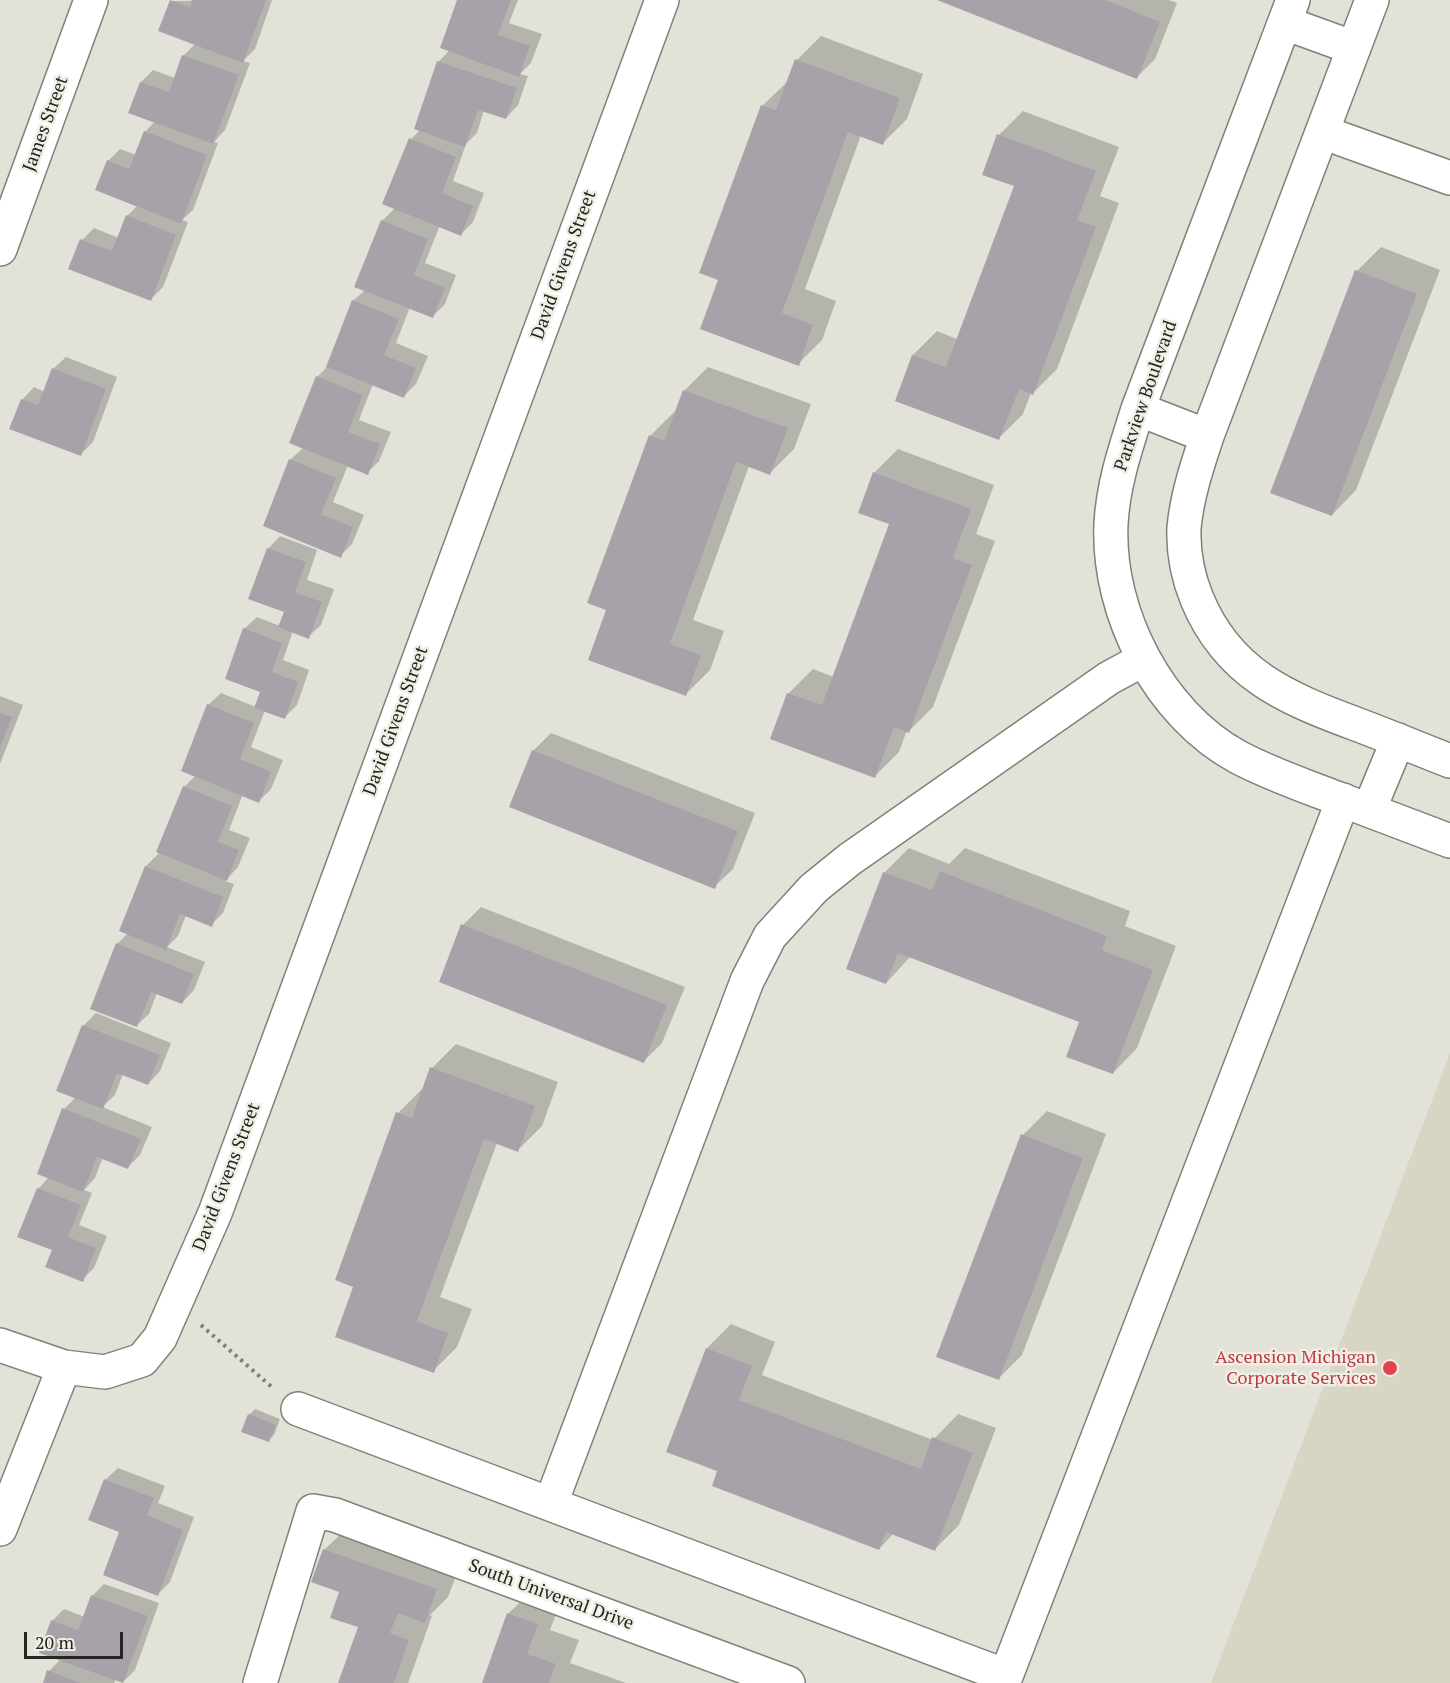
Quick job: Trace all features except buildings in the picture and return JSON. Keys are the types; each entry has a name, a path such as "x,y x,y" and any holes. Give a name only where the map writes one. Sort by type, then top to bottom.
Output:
{"street":[{"name":"James Street","path":"0,249 91,0"},
{"name":"David Givens Street","path":"0,1345 64,1367 105,1372 142,1360 160,1338 215,1213 662,0"},
{"path":"1372,0 1207,435 1191,484 1184,530 1188,576 1202,610 1223,646 1250,672 1276,691 1315,709 1450,761"},
{"path":"1289,11 1354,48"},
{"name":"Parkview Boulevard","path":"1289,11 1138,409 1118,477 1111,525 1112,556 1119,595 1130,631 1144,660 1180,710 1204,735 1236,756 1274,775 1450,841"},
{"path":"1322,132 1450,178"},
{"path":"1138,409 1207,435"},
{"path":"550,1503 747,981 770,936 814,888 850,859 1109,678 1144,660"},
{"path":"298,1409 1006,1676 1356,805 1398,740"},
{"path":"0,1529 64,1367"},
{"name":"South Universal Drive","path":"260,1683 313,1511 334,1515 788,1683"}],"path":[{"path":"176,1303 298,1409"}],"shaded area":[{"name":"Ascension Michigan Corporate Services","path":"1450,1053 1450,1683 1211,1683"}],"place":[{"name":"Ascension Michigan Corporate Services","path":"1390,1368"}]}
